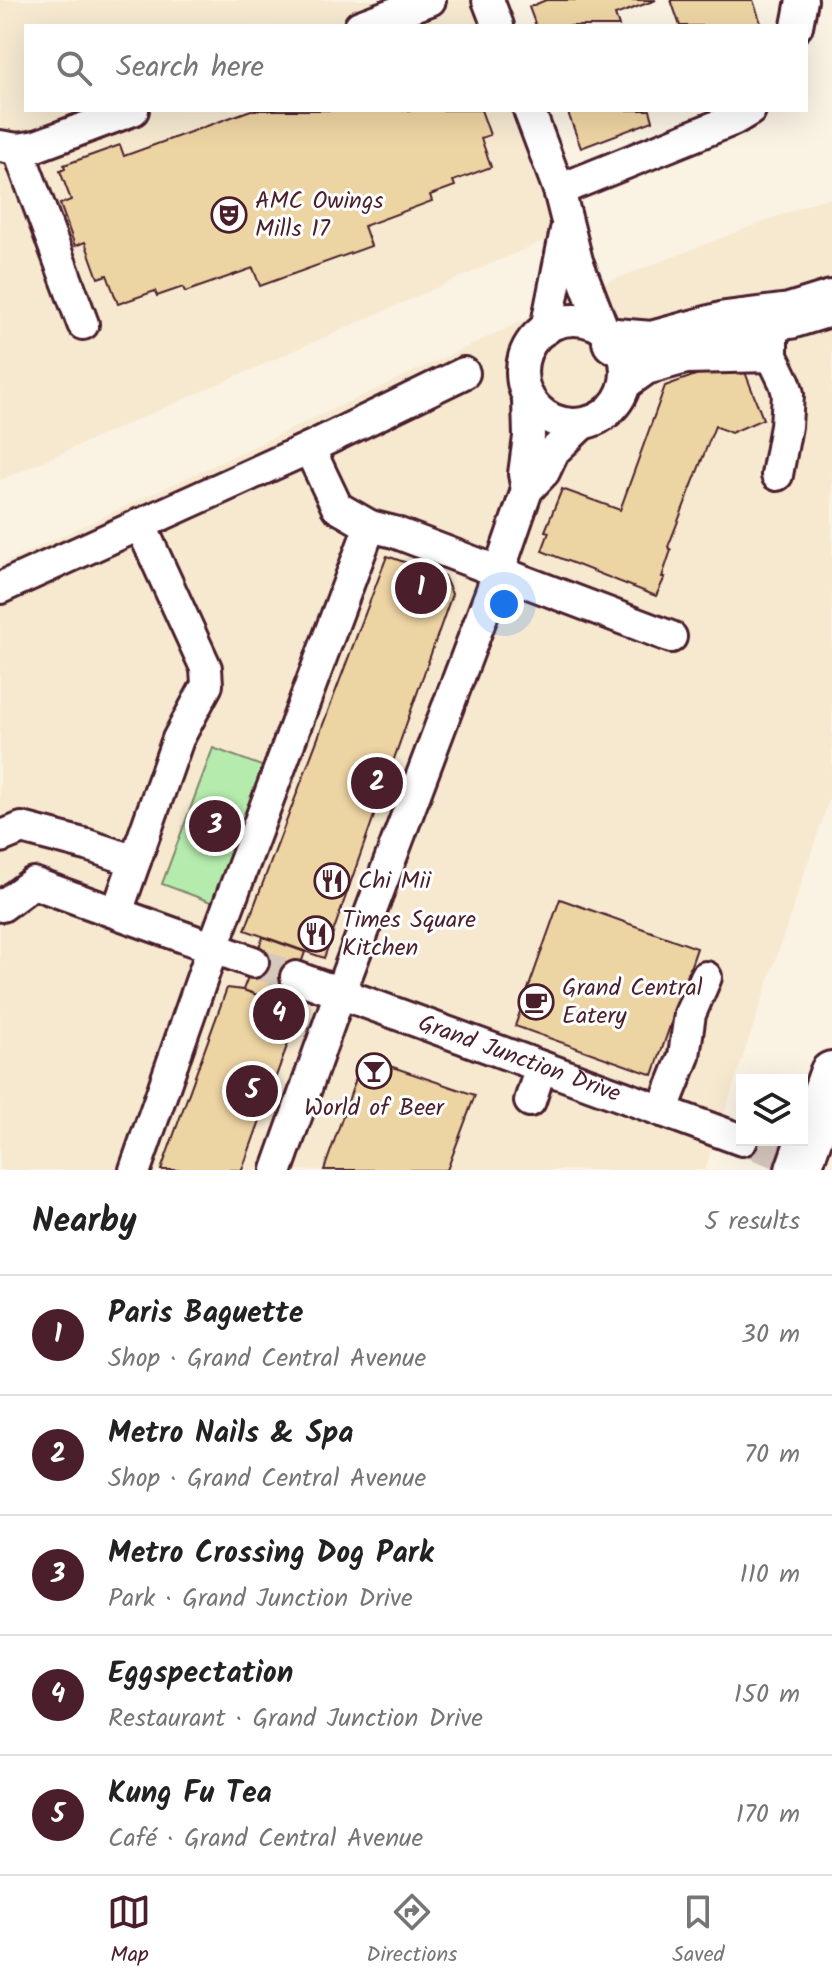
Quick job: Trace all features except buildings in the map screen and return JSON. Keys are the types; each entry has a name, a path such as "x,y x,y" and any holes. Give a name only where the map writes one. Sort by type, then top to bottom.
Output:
{"highway":[{"path":"609,335 652,344 726,324 772,337 790,316 832,303"},
{"path":"798,1170 832,1074"}],"street":[{"path":"365,24 430,0"},
{"path":"488,0 497,24"},
{"path":"797,24 802,0"},
{"path":"83,324 9,147 36,146 128,112"},
{"path":"528,399 540,412 555,421 572,425 590,422 606,414 617,401 625,384 626,369 623,354 609,335 577,261 559,190 530,112"},
{"path":"559,190 747,112"},
{"path":"546,329 567,224"},
{"path":"527,490 524,474 529,437 528,399 522,382 522,365 527,348 538,334 552,324 569,320 587,321 609,335"},
{"path":"625,384 646,369 772,337 788,394 777,475"},
{"path":"0,588 309,448 464,373"},
{"path":"277,1170 527,490 544,472 554,451 582,424"},
{"path":"309,448 337,507 370,526 394,532 671,637"},
{"path":"117,912 178,739 207,685 206,668 140,524"},
{"path":"135,1170 213,947 370,526"},
{"path":"0,837 22,828 135,861"},
{"path":"1,907 33,883 253,962"},
{"name":"Grand Junction Drive","path":"296,977 736,1138"},
{"path":"662,1111 684,1056 690,1014 706,977"},
{"path":"530,1101 541,1067"}],"shaded area":[{"path":"0,0 501,0 510,24 24,24 24,112 543,112 584,223 0,480"},
{"path":"832,198 832,791 705,1170 0,1170 0,565 595,287 817,201"}],"green space":[{"path":"213,748 267,768 216,904 162,884"}],"tunnel":[{"path":"253,962 296,977"},
{"path":"759,1146 816,1168"}],"place":[{"name":"AMC Owings Mills 17","path":"229,215"},
{"name":"Paris Baguette","path":"421,588"},
{"name":"Metro Nails & Spa","path":"377,783"},
{"name":"Metro Crossing Dog Park","path":"215,826"},
{"name":"Chi Mii","path":"332,881"},
{"name":"Times Square Kitchen","path":"316,934"},
{"name":"Grand Central Eatery","path":"536,1002"},
{"name":"Eggspectation","path":"279,1014"},
{"name":"World of Beer","path":"374,1071"},
{"name":"Kung Fu Tea","path":"252,1091"}]}
